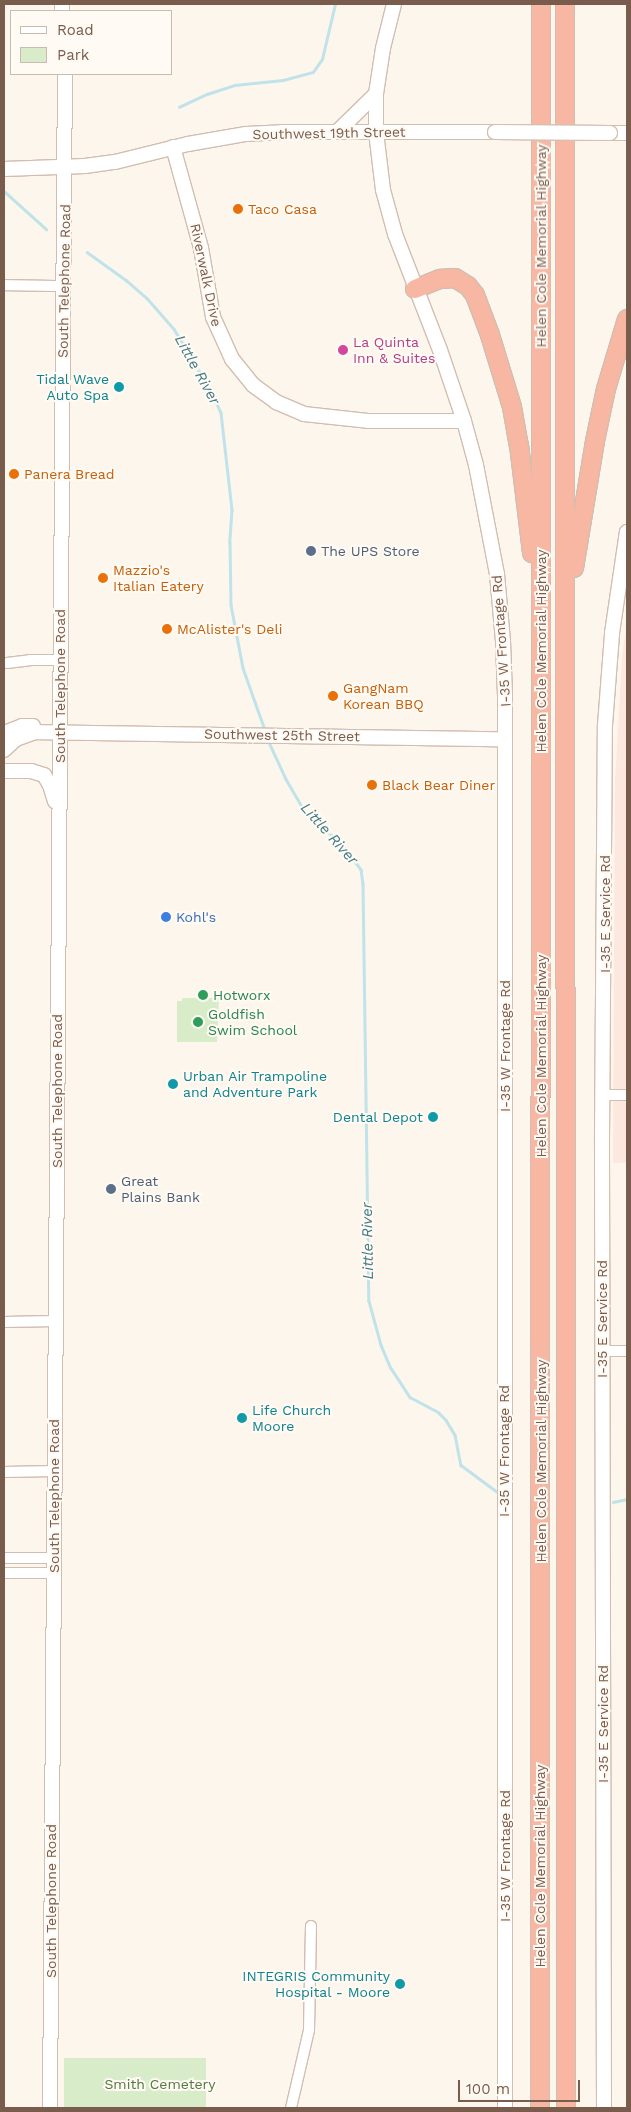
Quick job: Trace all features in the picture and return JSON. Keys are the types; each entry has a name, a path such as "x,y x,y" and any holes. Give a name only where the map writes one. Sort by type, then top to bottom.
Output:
{"highway":[{"name":"Helen Cole Memorial Highway","path":"540,2108 541,4"},
{"name":"Helen Cole Memorial Highway","path":"565,4 566,2108"},
{"path":"415,289 440,278 455,278 468,286 479,306 502,371 512,407 519,445 526,516 541,610"},
{"path":"566,610 583,520 594,441 606,389 627,319"}],"street":[{"name":"I-35 W Frontage Rd","path":"394,4 383,48 376,94 376,132 385,201 415,289 440,350 464,421 476,465 497,574 503,651 505,739 505,2108"},
{"name":"South Telephone Road","path":"50,2108 60,660 66,167 65,75"},
{"path":"337,132 376,94"},
{"name":"Southwest 19th Street","path":"4,168 66,167 123,161 173,147 246,134 337,132 627,133"},
{"name":"Riverwalk Drive","path":"173,147 201,248 213,317 232,359 252,385 276,402 304,414 368,421 464,421"},
{"path":"4,285 64,286"},
{"name":"I-35 E Service Rd","path":"604,2108 602,1351 606,708 612,633 627,532"},
{"path":"6,663 30,660 60,660"},
{"path":"4,733 22,726 45,726 60,732"},
{"path":"4,750 16,738 28,734 60,732"},
{"name":"Southwest 25th Street","path":"60,732 505,739"},
{"path":"4,771 30,771 44,775 50,785 59,812"},
{"path":"603,1094 627,1095"},
{"path":"4,1322 56,1321"},
{"path":"602,1351 627,1351"},
{"path":"4,1472 55,1471"},
{"path":"4,1558 54,1558"},
{"path":"4,1573 54,1574"},
{"path":"291,2108 309,2030 311,1926"}],"shaded area":[{"path":"627,621 627,1163 613,1163 615,782 622,657"}],"green space":[{"name":"Goldfish Swim School","path":"182,998 219,998 217,1042 177,1042 177,1001 182,1001"},
{"name":"Smith Cemetery","path":"64,2058 206,2058 206,2108 64,2108"}],"waterway":[{"path":"179,107 207,94 235,85 283,80 313,72 322,59 335,4"},
{"name":"Little River","path":"4,191 46,229"},
{"name":"Little River","path":"87,252 126,280 147,298 174,329 210,389 221,413 232,510 230,542 231,605 243,668 265,730"},
{"name":"Little River","path":"268,740 286,779 306,813 341,843 361,870 363,884 369,1301 381,1345 391,1368 410,1397 438,1412 446,1420 455,1435 461,1465 496,1491"},
{"name":"Little River","path":"613,1502 627,1499"}],"place":[{"name":"Taco Casa","path":"238,209"},
{"name":"La Quinta Inn & Suites","path":"343,350"},
{"name":"Tidal Wave Auto Spa","path":"119,387"},
{"name":"Panera Bread","path":"14,474"},
{"name":"The UPS Store","path":"311,551"},
{"name":"Mazzio's Italian Eatery","path":"103,578"},
{"name":"McAlister's Deli","path":"167,629"},
{"name":"GangNam Korean BBQ","path":"333,696"},
{"name":"Black Bear Diner","path":"372,785"},
{"name":"Kohl's","path":"166,917"},
{"name":"Hotworx","path":"203,995"},
{"name":"Goldfish Swim School","path":"198,1022"},
{"name":"Urban Air Trampoline and Adventure Park","path":"173,1084"},
{"name":"Dental Depot","path":"433,1117"},
{"name":"Great Plains Bank","path":"111,1189"},
{"name":"Life Church Moore","path":"242,1418"},
{"name":"INTEGRIS Community Hospital - Moore","path":"400,1984"}]}
